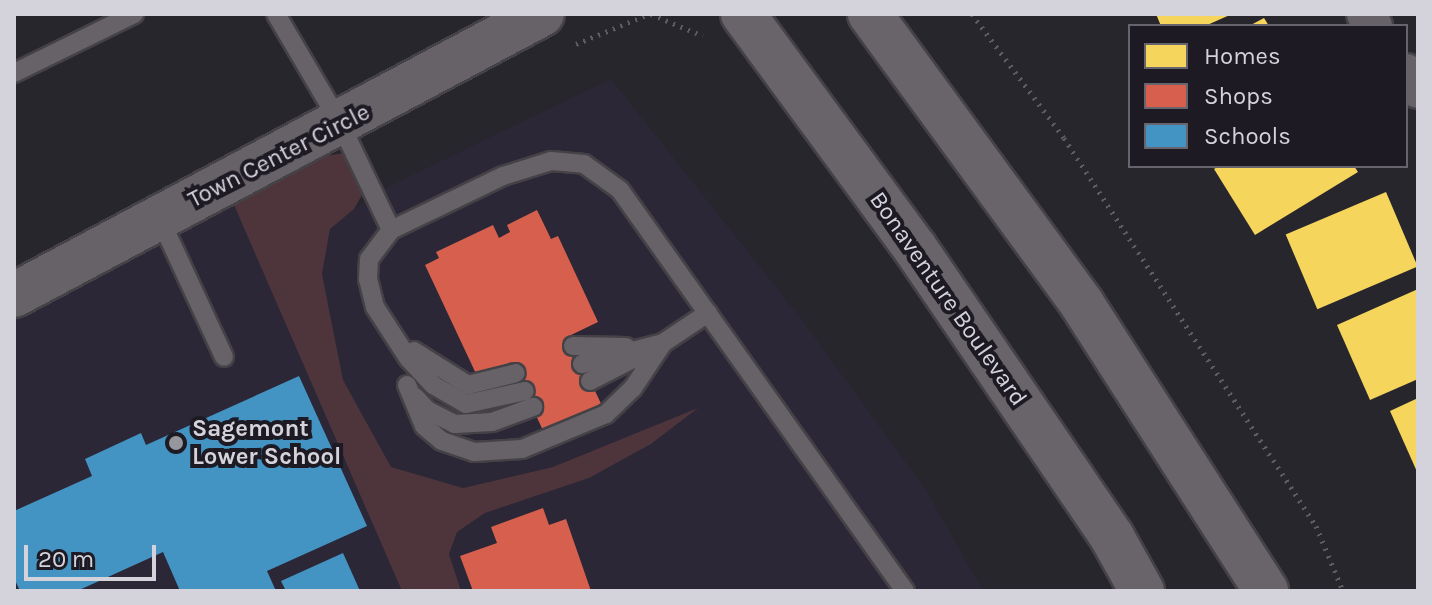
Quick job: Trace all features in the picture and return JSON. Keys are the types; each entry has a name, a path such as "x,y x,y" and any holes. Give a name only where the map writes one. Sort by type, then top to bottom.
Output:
{"main road":[{"name":"Bonaventure Boulevard","path":"743,14 915,248 1112,537 1142,591"},
{"path":"870,14 1082,304 1266,591"}],"street":[{"name":"Town Center Circle","path":"14,294 341,125 542,14"}],"lane":[{"path":"14,73 134,14"},
{"path":"276,14 341,125 391,230"},
{"path":"657,345 613,409 548,443 522,449 474,452 442,441 424,426 368,279 369,259 391,230 529,167 551,161 584,164 620,190 905,591"},
{"path":"160,219 224,357"},
{"path":"586,373 657,345 708,313"},
{"path":"389,332 456,382 483,384 516,373"},
{"path":"389,332 408,358 452,399 479,404 529,399 492,422 455,424 427,410 407,385"},
{"path":"573,346 657,345"}],"path":[{"path":"651,14 703,36"},
{"path":"972,14 1064,138 1316,526 1343,591"}],"shaded area":[{"path":"611,79 802,320 926,490 983,591 461,591 449,554 457,532 485,513 589,478 651,444 695,410 553,467 462,488 391,467 343,381 322,274 330,229 373,194"},
{"path":"344,153 364,173 362,195 354,209 330,229 322,274 343,380 391,467 463,488 553,467 698,408 651,444 589,478 485,513 457,532 449,554 461,591 402,591 234,205 320,157"},
{"name":"Sagemont Lower School","path":"226,184 402,591 14,591 14,295"}],"building: Homes":[{"path":"1156,14 1232,14 1210,24 1160,24"},
{"path":"1264,18 1268,24 1253,24"},
{"path":"1355,168 1358,172 1255,235 1214,169"},
{"path":"1386,192 1418,267 1317,309 1286,235"},
{"path":"1418,289 1418,379 1370,400 1337,325"},
{"path":"1418,398 1418,474 1390,411"}],"building: Shops":[{"path":"537,210 551,239 558,236 598,322 569,336 605,412 547,439 511,362 478,378 425,265 439,258 436,252 493,225 499,238 510,232 507,225"},
{"path":"543,508 549,525 566,519 591,591 473,591 460,556 497,543 491,527"}],"building: Schools":[{"path":"299,376 367,526 267,571 276,591 180,591 163,552 77,591 20,591 14,578 14,511 92,476 85,459 141,433 146,445"},
{"path":"343,553 360,591 286,591 281,581"}],"place":[{"name":"Sagemont Lower School","path":"176,443"}]}
